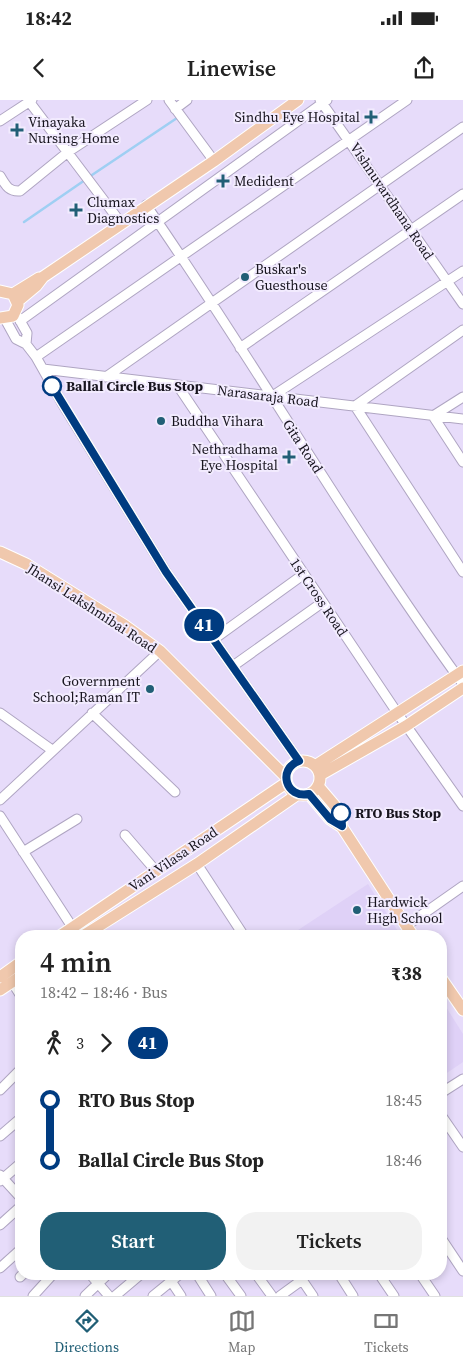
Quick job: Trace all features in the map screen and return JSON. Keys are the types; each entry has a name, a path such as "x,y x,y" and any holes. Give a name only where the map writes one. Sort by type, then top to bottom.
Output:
{"main road":[{"path":"10,318 7,293 34,279 43,277 146,205 214,161 298,100"},
{"name":"Jhansi Lakshmibai Road","path":"0,552 26,564 124,625 160,651 286,780 288,788 312,783 341,813 342,826 406,926"},
{"name":"Vani Vilasa Road","path":"92,930 197,864 312,783 398,714 461,677"},
{"name":"Vani Vilasa Road","path":"312,783 406,726 463,688"},
{"path":"299,761 305,761 312,783"},
{"name":"Vani Vilasa Road","path":"79,930 156,871 286,780 290,767 299,761"},
{"path":"406,926 409,930"},
{"path":"0,977 15,966"},
{"path":"0,990 15,980"},
{"path":"447,987 463,1010"}],"street":[{"path":"0,176 7,187 20,191 68,152 147,100"},
{"path":"169,100 214,161"},
{"path":"175,109 187,100"},
{"path":"36,357 407,100"},
{"path":"0,121 30,101 122,223"},
{"path":"10,318 158,222 323,101"},
{"name":"Vishnuvardhana Road","path":"323,101 463,304"},
{"path":"106,377 463,127"},
{"path":"240,348 411,228 463,194"},
{"name":"Gita Road","path":"146,205 182,257 271,397 461,677"},
{"path":"271,397 463,271"},
{"path":"10,318 16,338 26,344 36,357 62,403 166,572 299,761"},
{"path":"10,318 27,333 26,344"},
{"path":"463,330 354,406 463,572"},
{"name":"Narasaraja Road","path":"43,370 463,419"},
{"name":"1st Cross Road","path":"178,386 406,726 463,806"},
{"path":"463,397 433,416 463,462"},
{"path":"214,639 304,574"},
{"path":"233,666 323,602"},
{"path":"0,800 160,651"},
{"path":"0,713 52,750"},
{"path":"92,713 176,792"},
{"path":"0,816 75,930"},
{"path":"23,852 77,819"},
{"path":"125,835 156,871"},
{"path":"197,864 240,930"},
{"path":"406,926 463,886"},
{"path":"0,1090 15,1075"},
{"path":"447,1089 463,1079"},
{"path":"0,1136 15,1123"},
{"path":"447,1124 463,1147"},
{"path":"15,1168 1,1178 15,1192"},
{"path":"0,1225 15,1211"},
{"path":"447,1247 463,1272"},
{"path":"0,1268 15,1255"},
{"path":"33,1296 48,1280"},
{"path":"95,1280 109,1296"},
{"path":"85,1296 101,1280"},
{"path":"115,1296 134,1280"},
{"path":"201,1280 211,1296"},
{"path":"229,1280 241,1296"},
{"path":"260,1280 272,1296"},
{"path":"280,1296 297,1280"},
{"path":"302,1280 312,1296"},
{"path":"343,1280 353,1296"},
{"path":"383,1280 394,1296"},
{"path":"424,1280 435,1296"},
{"path":"153,1296 171,1281 182,1296"}],"shaded area":[{"name":"Hardwick High School","path":"368,884 397,930 298,930"},
{"path":"447,1009 463,1034 463,1062 447,1073"}],"waterway":[{"path":"89,177 177,118"},
{"path":"24,222 85,180"}],"bus line":[{"name":"41","path":"52,386 166,572 299,761 294,763 287,772 286,782 288,788 298,794 309,794 330,819 342,826 341,813"}],"place":[{"name":"Sindhu Eye Hospital","path":"371,117"},
{"name":"Vinayaka Nursing Home","path":"17,130"},
{"name":"Medident","path":"223,181"},
{"name":"Clumax Diagnostics","path":"76,210"},
{"name":"Buskar's Guesthouse","path":"245,277"},
{"name":"Ballal Circle Bus Stop","path":"52,386"},
{"name":"Buddha Vihara","path":"161,421"},
{"name":"Nethradhama Eye Hospital","path":"289,457"},
{"name":"Government School;Raman IT","path":"150,689"},
{"name":"RTO Bus Stop","path":"341,813"},
{"name":"Hardwick High School","path":"357,910"}]}
